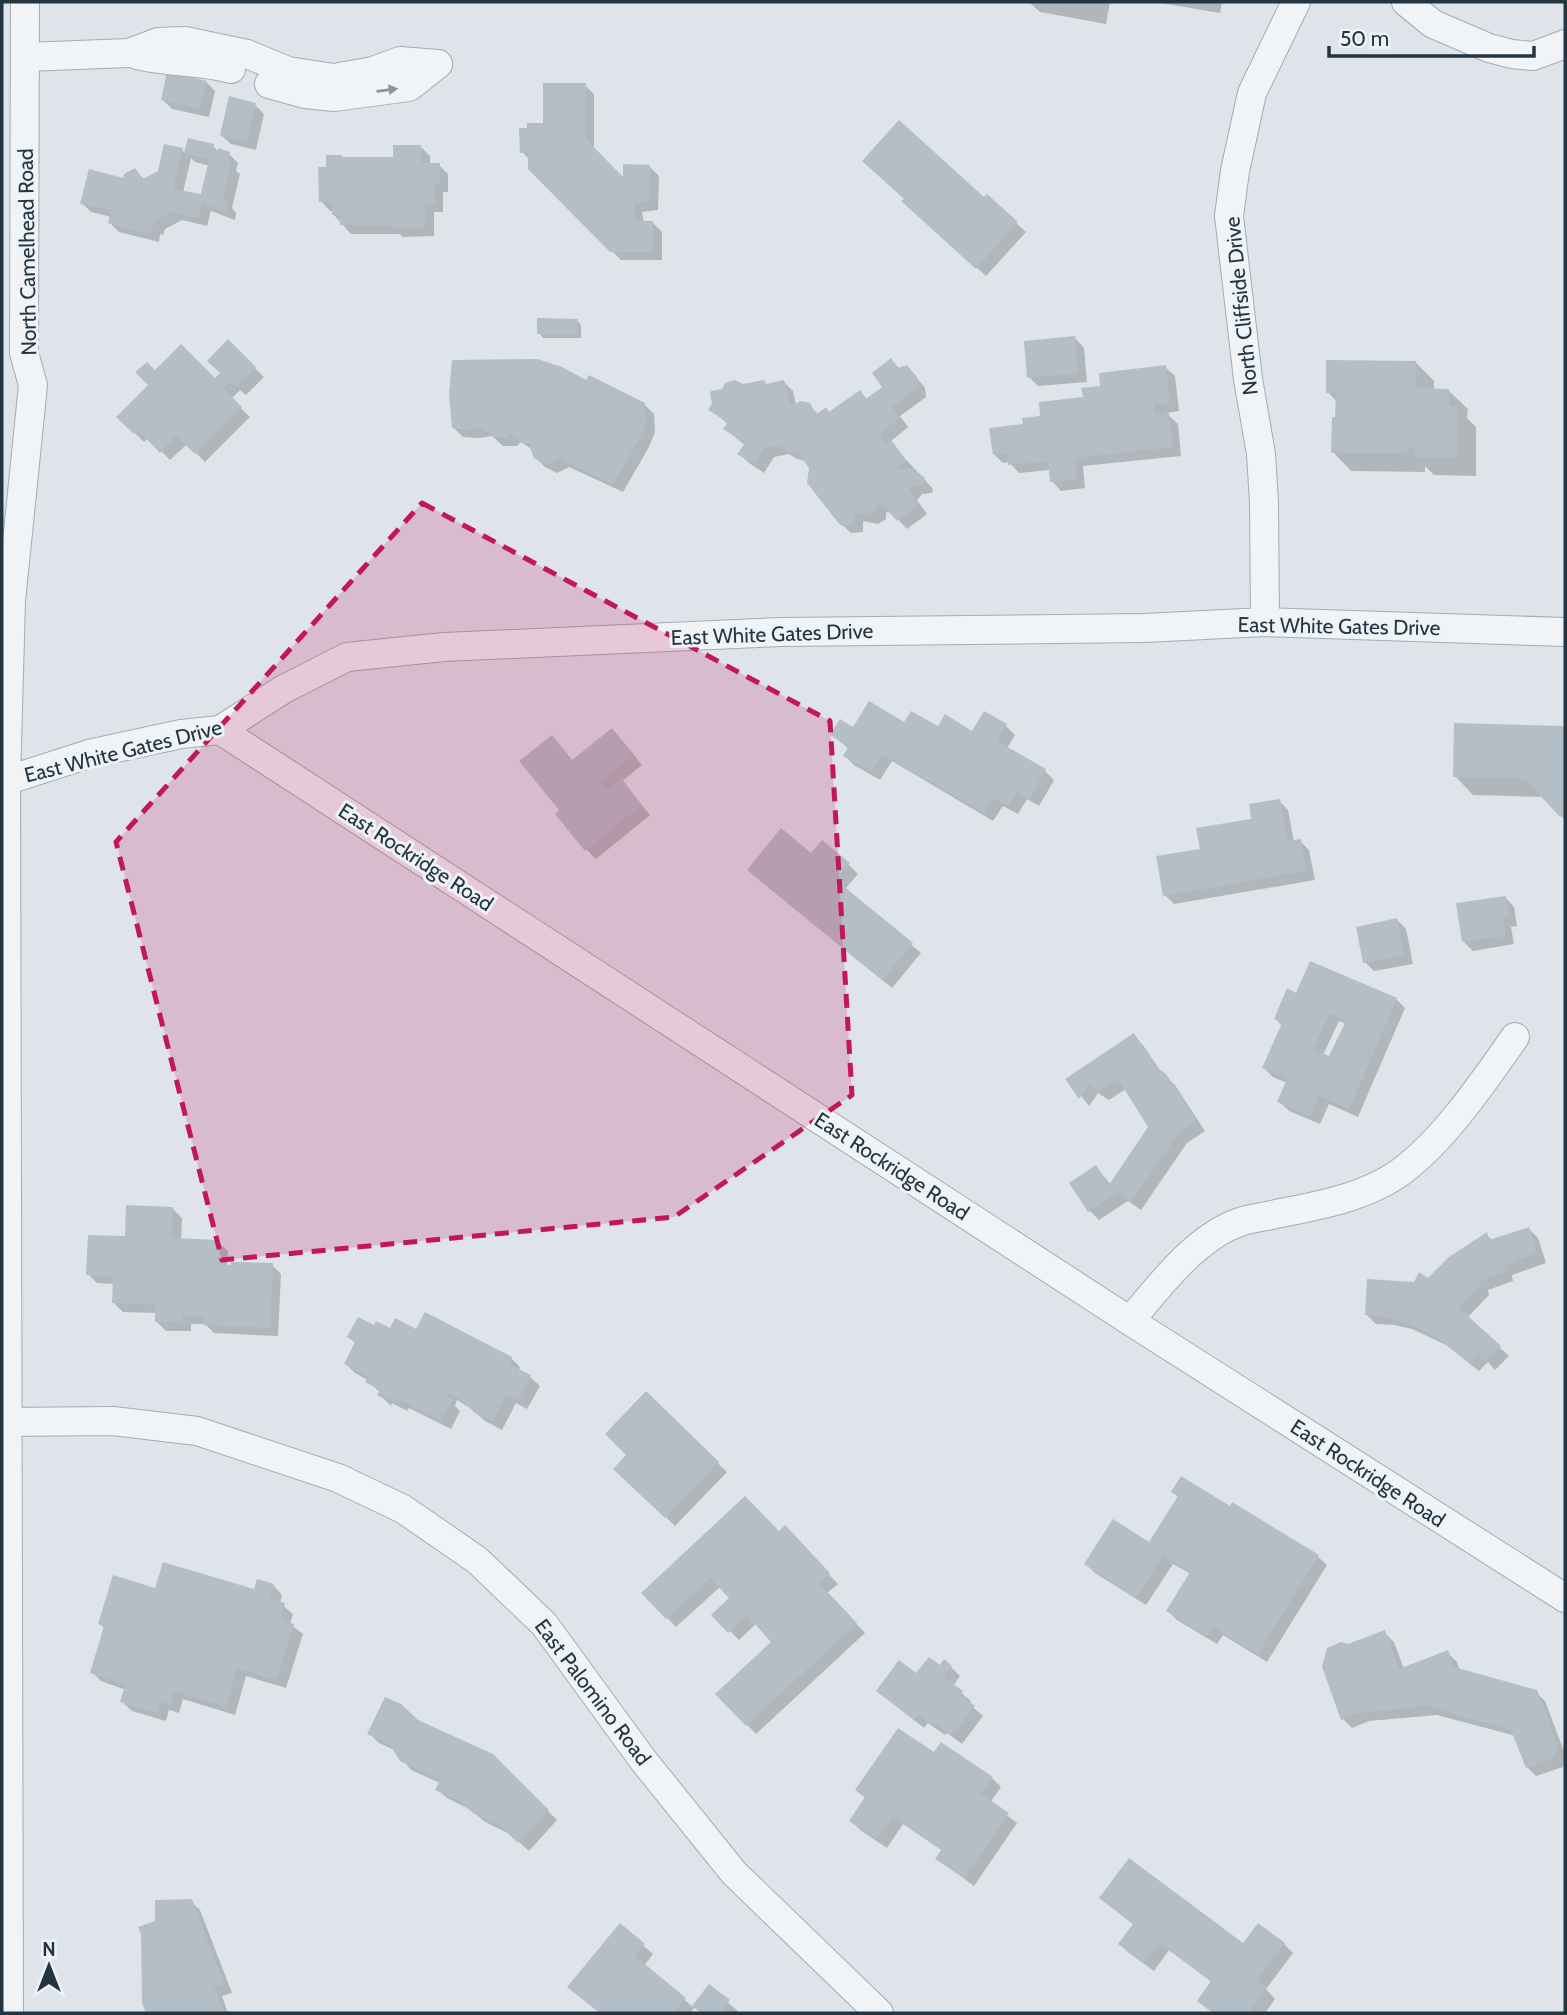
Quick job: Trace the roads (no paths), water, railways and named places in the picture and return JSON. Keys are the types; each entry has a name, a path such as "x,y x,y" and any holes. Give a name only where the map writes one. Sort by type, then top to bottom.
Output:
{"street":[{"name":"North Camelhead Road","path":"9,2013 4,1422 4,782 11,601 33,385 13,349 26,57 25,2"},
{"name":"North Cliffside Drive","path":"1265,622 1261,454 1248,379 1229,216 1235,171 1252,93 1296,2"},
{"path":"1406,2 1433,24 1489,48 1533,56 1565,44"},
{"path":"26,57 129,53 157,60 214,64 305,94 334,97 409,87 438,64 400,61 373,71 334,78 288,71 247,54 185,41 159,42 129,53"},
{"name":"East White Gates Drive","path":"4,782 89,754 181,734 220,730 284,689 347,657 444,646 781,632 1145,628 1265,622 1565,632"},
{"name":"East Rockridge Road","path":"220,730 1130,1321 1565,1598"},
{"path":"1130,1321 1158,1286 1207,1239 1239,1222 1363,1192 1402,1171 1467,1104 1515,1037"},
{"name":"East Palomino Road","path":"4,1422 113,1421 197,1431 338,1478 413,1516 477,1560 544,1623 643,1760 734,1873 879,2013"}]}
